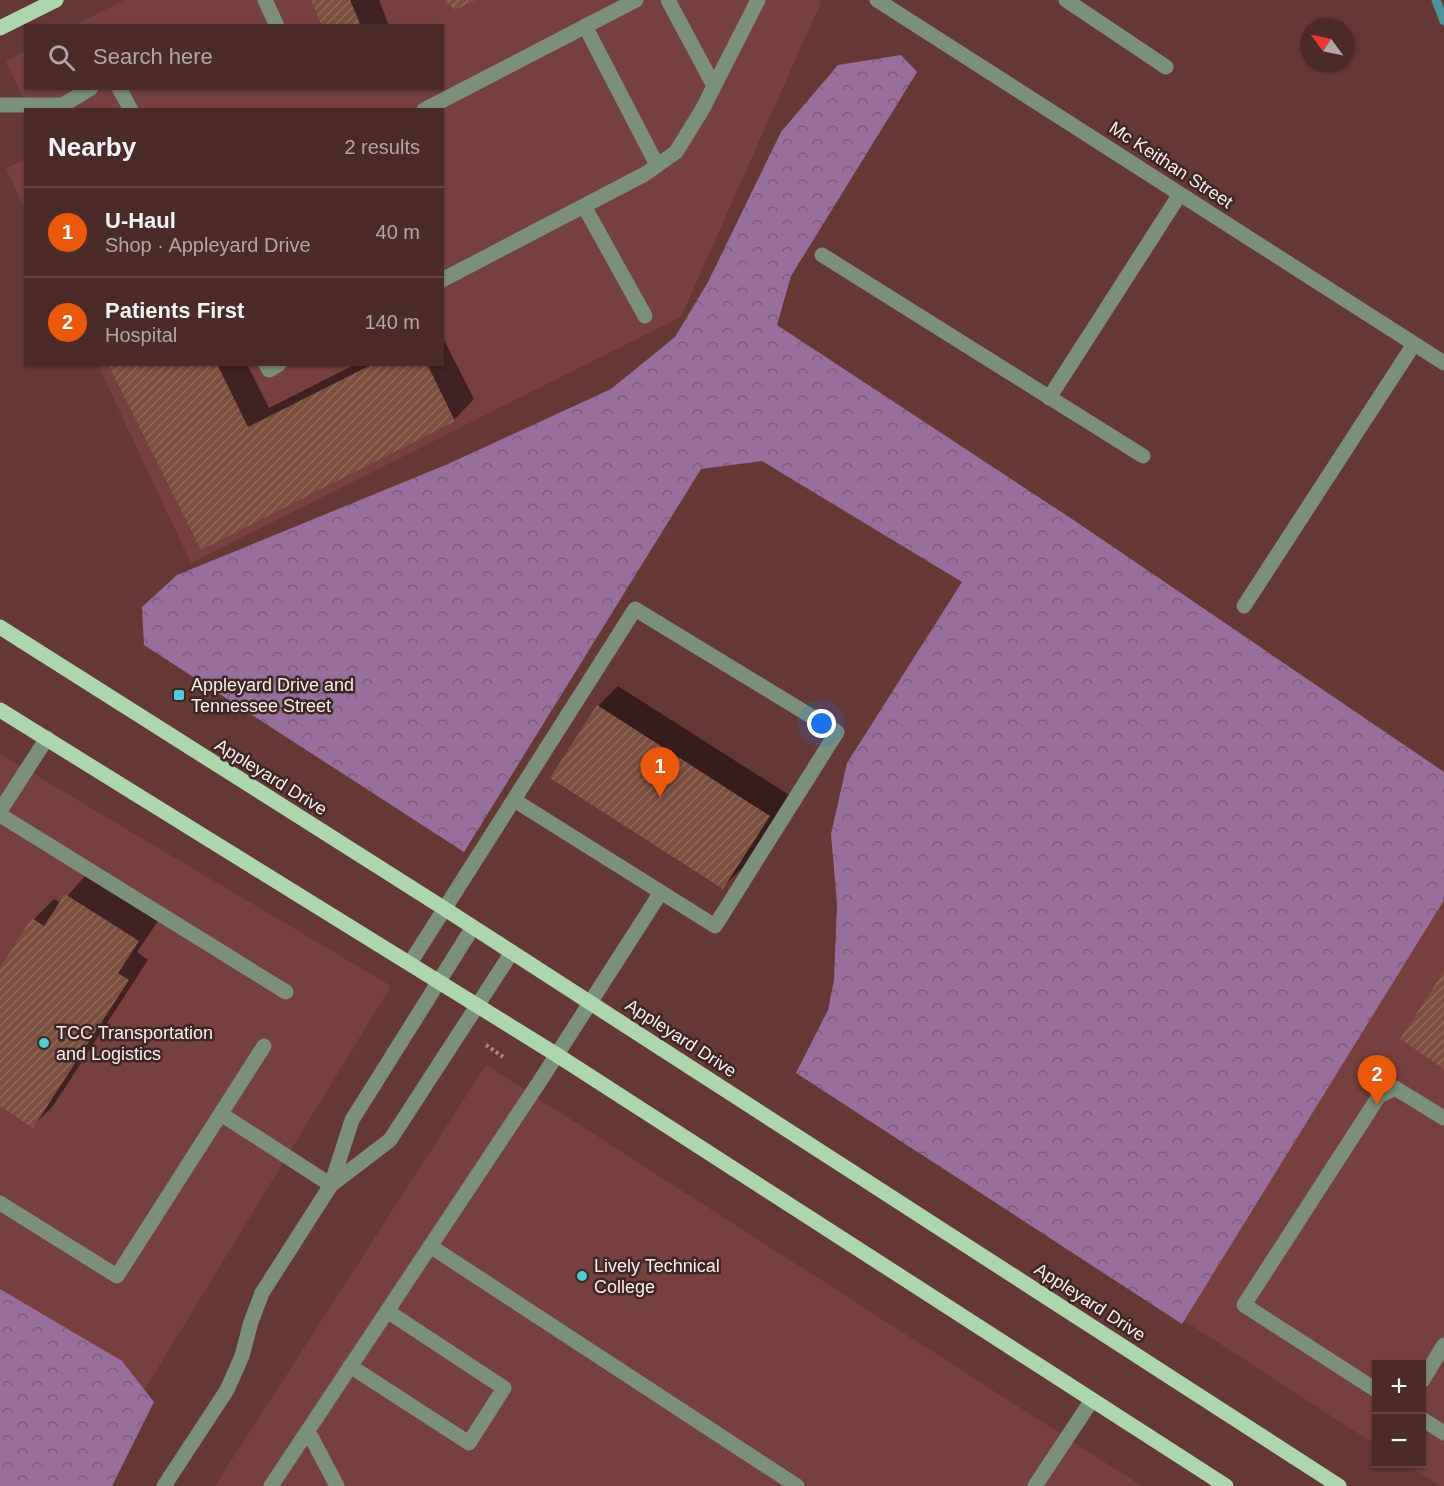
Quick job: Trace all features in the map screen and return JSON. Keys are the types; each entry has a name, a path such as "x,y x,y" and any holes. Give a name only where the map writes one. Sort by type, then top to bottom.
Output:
{"main road":[{"path":"0,28 56,0"},
{"name":"Appleyard Drive","path":"0,627 445,909 1339,1486"},
{"path":"0,710 557,1055 1226,1486"}],"street":[{"path":"265,0 276,24"},
{"path":"428,108 636,0"},
{"path":"668,0 714,86"},
{"name":"Mc Keithan Street","path":"877,0 1444,363"},
{"path":"1066,0 1166,67"},
{"path":"444,279 584,206 676,152 714,86 755,1"},
{"path":"585,26 657,165"},
{"path":"0,105 63,105 88,90"},
{"path":"120,90 130,108"},
{"path":"1049,398 1180,194"},
{"path":"584,206 645,316"},
{"path":"822,255 1143,456"},
{"path":"1244,606 1414,344"},
{"path":"410,963 635,609 837,732 715,926 514,800"},
{"path":"47,738 0,813 286,992"},
{"path":"271,1486 557,1055 661,892"},
{"path":"165,1486 227,1390 242,1356 262,1293 331,1185 352,1120 473,927"},
{"path":"331,1185 390,1140 512,952"},
{"path":"0,1203 117,1276 264,1046"},
{"path":"1372,1387 1244,1305 1379,1096 1395,1088 1444,1118"},
{"path":"221,1114 331,1185"},
{"path":"430,1246 797,1486"},
{"path":"350,1366 469,1443 504,1388 387,1311"},
{"path":"1426,1374 1444,1345"},
{"path":"1035,1486 1092,1400"},
{"path":"1426,1422 1444,1433"},
{"path":"308,1431 337,1486"}],"path":[{"path":"486,1045 503,1057"}],"shaded area":[{"path":"124,0 819,0 821,2 681,317 191,563 98,366 444,366 444,108 28,108 6,61 24,52 24,90 444,90 444,24 77,24"},
{"path":"24,160 24,208 6,168"},
{"path":"0,754 391,986 140,1397 0,1306"},
{"path":"1444,895 1444,1486 1412,1468 1426,1468 1426,1360 1372,1360 1372,1442 1174,1314"},
{"name":"Lively Technical College","path":"486,1065 1142,1486 215,1486"}],"green space":[{"path":"901,55 917,72 791,276 777,325 1075,521 1444,772 1444,900 1182,1324 796,1073 828,1010 834,980 837,904 831,834 847,763 962,582 762,461 701,469 464,852 144,645 142,607 177,575 448,464 611,389 675,337 708,282 781,132 838,65"},
{"path":"0,1289 122,1361 154,1402 112,1486 0,1486"}],"building":[{"path":"311,0 350,0 360,24 321,24"},
{"path":"444,0 476,0 455,10"},
{"path":"109,366 218,366 248,427 369,366 428,366 455,421 201,550"},
{"path":"597,705 770,816 723,889 550,778"},
{"name":"TCC Transportation and Logistics","path":"65,894 139,941 118,973 129,980 33,1128 0,1106 0,968 32,918 44,926"},
{"path":"1444,971 1444,1069 1400,1039"}],"waterway":[{"path":"1436,0 1444,21"}],"place":[{"name":"Appleyard Drive and Tennessee Street","path":"179,695"},
{"name":"U-Haul","path":"660,797"},
{"name":"TCC Transportation and Logistics","path":"44,1043"},
{"name":"Patients First","path":"1377,1105"},
{"name":"Lively Technical College","path":"582,1276"}]}
